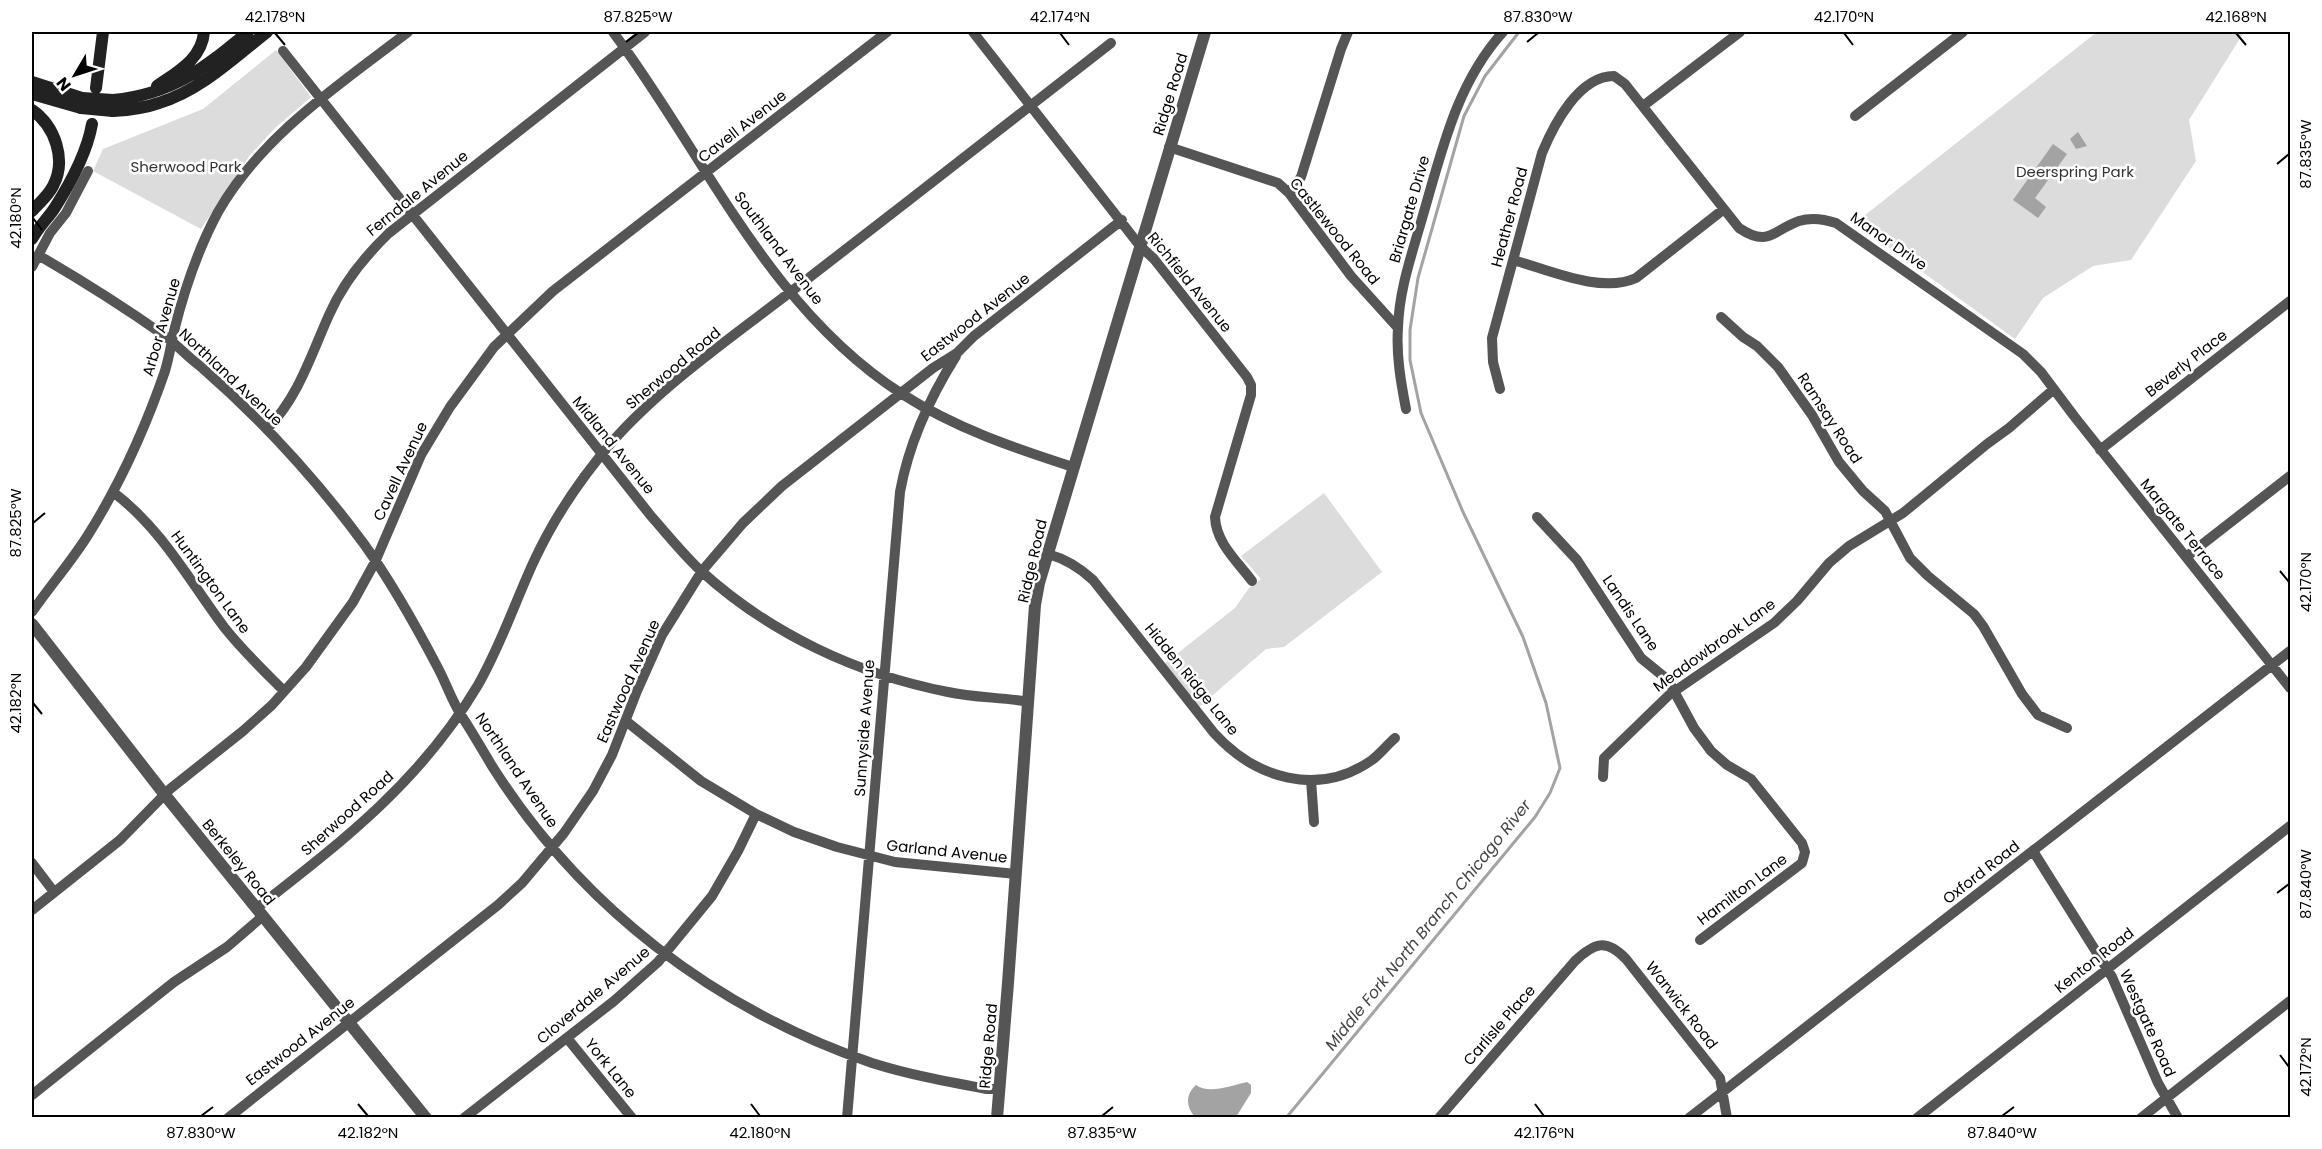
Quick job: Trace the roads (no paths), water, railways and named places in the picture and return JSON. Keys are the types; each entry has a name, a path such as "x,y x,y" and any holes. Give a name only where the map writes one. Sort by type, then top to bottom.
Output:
{"main road":[{"path":"96,88 103,32"},
{"path":"141,97 191,61 199,49 204,32"},
{"path":"113,106 170,87 217,57 248,32"},
{"path":"32,94 54,102 113,106 160,103 224,66 267,32"},
{"path":"32,82 82,103"},
{"path":"32,110 50,130 56,142 59,162 53,187 32,211"},
{"path":"32,239 67,187 86,145 92,124"}],"street":[{"name":"Arbor Avenue","path":"32,612 57,581 113,492 139,439 165,372 196,261 218,212 253,163 277,137 321,99 408,32"},
{"name":"Southland Avenue","path":"613,32 706,173 790,292 844,349 901,393 926,408 992,439 1073,467"},
{"name":"Ferndale Avenue","path":"267,429 281,412 303,377 344,286 372,248 412,214 645,32"},
{"name":"Cavell Avenue","path":"32,910 120,840 165,795 243,731 284,691 323,646 353,602 375,562 403,494 436,429 494,347 506,334 553,291 887,32"},
{"name":"Richfield Avenue","path":"973,32 1122,220 1140,246 1161,268 1247,377 1251,385 1251,395 1215,517 1220,540 1252,581"},
{"name":"Ridge Road","path":"997,1118 1035,605 1073,467 1205,32"},
{"path":"1289,193 1301,177 1348,32"},
{"name":"Briargate Drive","path":"1406,409 1398,360 1398,328 1405,277 1457,105 1479,63 1503,32"},
{"path":"1643,106 1740,32"},
{"path":"1855,116 1964,32"},
{"name":"Sherwood Road","path":"32,1095 174,982 228,947 260,912 389,799 435,747 459,713 499,644 534,562 576,488 602,455 659,396 1111,43"},
{"name":"Midland Avenue","path":"283,51 651,516 702,571 739,602 789,634 827,654 884,677 950,693 1029,702"},
{"name":"Manor Drive","path":"1606,76 1619,78 1739,228 1749,235 1760,238 1771,237 1789,225 1808,219 1826,219 1846,228 2024,354 2054,388"},
{"name":"Heather Road","path":"1500,389 1493,362 1492,338 1542,153 1565,109 1588,84 1606,76"},
{"name":"Castlewood Road","path":"1170,147 1278,183 1289,193 1351,276 1398,328"},
{"path":"32,267 50,233 66,213 88,171"},
{"path":"1513,260 1590,282 1611,285 1627,282 1636,278 1724,209"},
{"name":"Eastwood Avenue","path":"228,1118 498,905 522,883 553,848 593,791 612,755 662,635 702,571 743,523 782,486 933,368 957,353 974,336 1122,220"},
{"name":"Northland Avenue","path":"38,255 97,290 172,343 228,391 267,429 316,484 366,547 425,644 459,713 494,768 553,848 596,895 664,954 722,994 793,1032 854,1056 916,1075 968,1086 999,1089"},
{"name":"Beverly Place","path":"2100,450 2290,301"},
{"name":"Ramsay Road","path":"1721,317 1757,346 1778,367 1812,415 1839,462 1863,491 1885,511 1902,544 1918,567 1974,614 1983,626 2022,694 2038,715 2067,728"},
{"name":"Sunnyside Avenue","path":"847,1118 900,492 911,444 926,408 957,353"},
{"name":"Margate Terrace","path":"2054,388 2100,450 2290,688"},
{"name":"Meadowbrook Lane","path":"1603,777 1604,758 1675,690 1774,623 1842,552 1890,522 2009,428 2054,388"},
{"path":"2186,557 2290,476"},
{"name":"Huntington Lane","path":"113,492 127,502 162,539 238,644 284,691"},
{"name":"Landis Lane","path":"1537,517 1558,537 1588,576 1636,652 1652,669 1668,680 1694,728 1711,751 1727,765 1751,779 1797,835 1805,852 1803,863"},
{"name":"Hidden Ridge Lane","path":"1048,554 1077,567 1093,580 1230,750 1243,760 1274,774 1311,780 1326,778 1358,768 1378,755 1395,738"},
{"name":"Berkeley Road","path":"32,624 165,795 426,1118"},
{"name":"Oxford Road","path":"1689,1118 2290,651"},
{"name":"Garland Avenue","path":"626,721 701,781 756,814 794,832 868,856 918,865 1016,874"},
{"path":"1311,780 1314,822"},
{"name":"Cloverdale Avenue","path":"464,1118 638,981 664,954 689,926 722,880 756,814"},
{"name":"Kenton Road","path":"1917,1118 2290,826"},
{"name":"Westgate Road","path":"2033,851 2107,969 2178,1118"},
{"path":"32,863 54,892"},
{"name":"Hamilton Lane","path":"1700,940 1803,863"},
{"name":"Warwick Road","path":"1583,953 1594,945 1618,950 1720,1078 1727,1118"},
{"name":"Carlisle Place","path":"1438,1118 1583,953"},
{"path":"2141,1118 2290,1001"},
{"name":"York Lane","path":"567,1038 632,1118"}],"waterway":[{"name":"Middle Fork North Branch Chicago River","path":"1286,1118 1535,817 1550,793 1560,768 1546,703 1523,637 1463,512 1421,413 1410,360 1410,330 1418,278 1464,116 1485,76 1519,32"}],"park label":[{"name":"Sherwood Park","path":"186,166"},
{"name":"Deerspring Park","path":"2075,171"}]}
